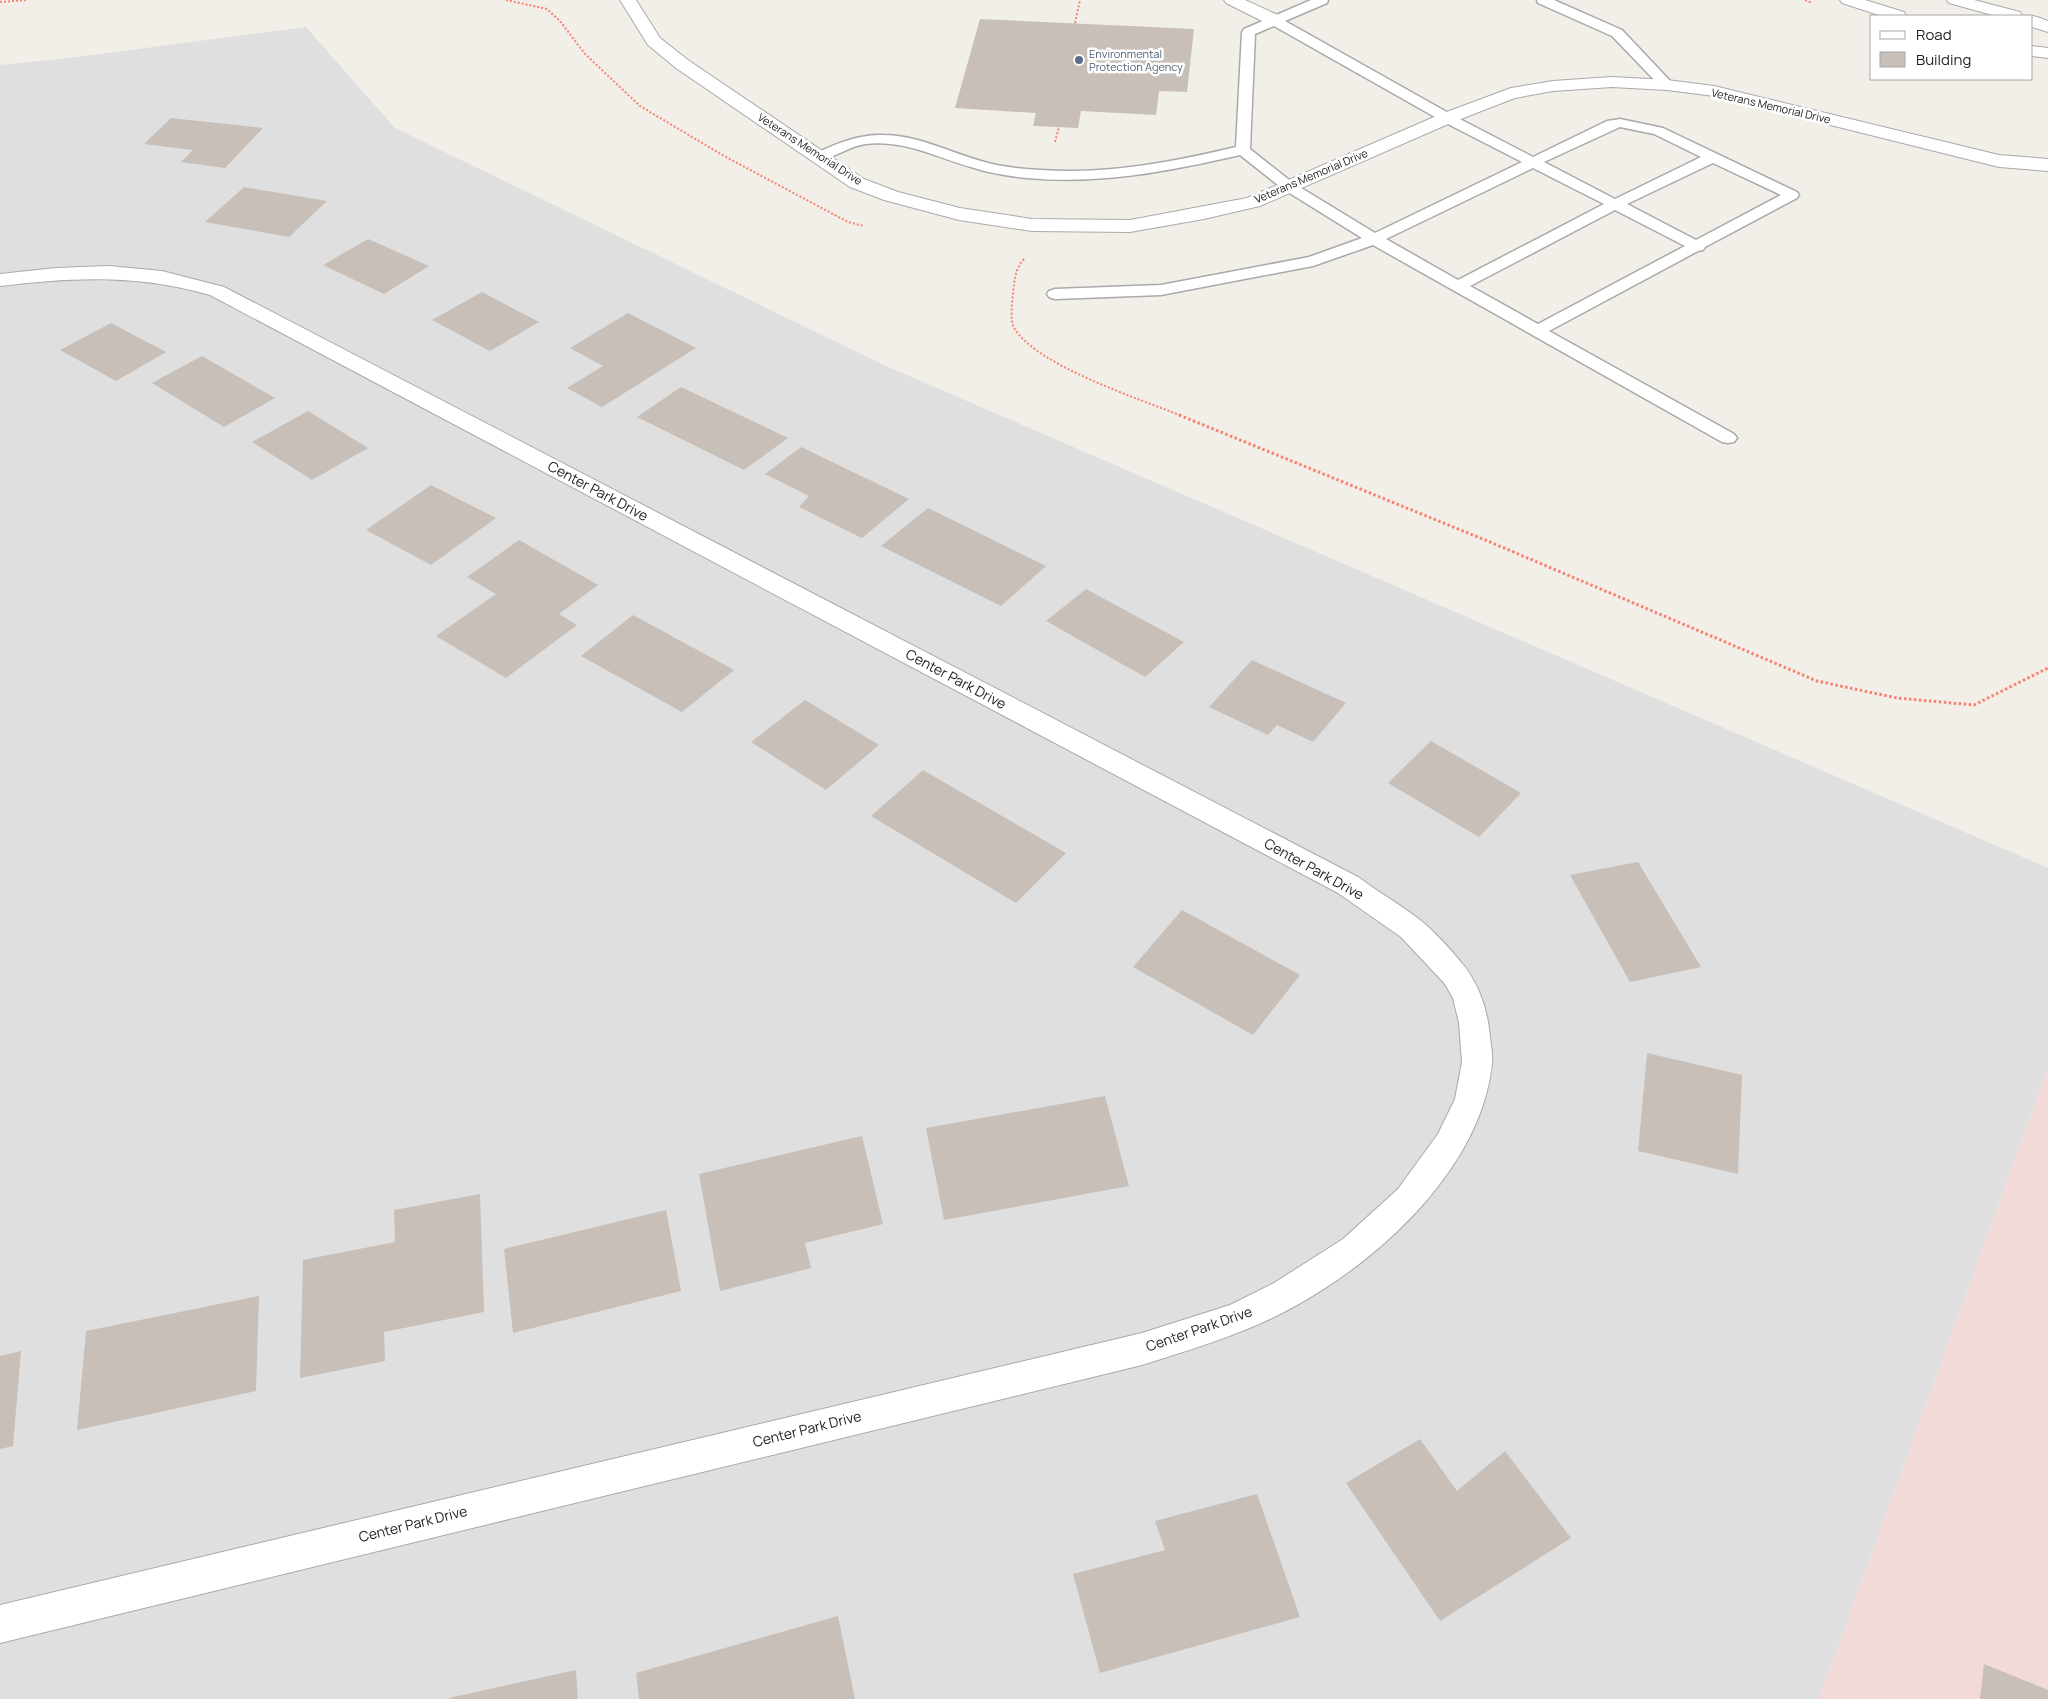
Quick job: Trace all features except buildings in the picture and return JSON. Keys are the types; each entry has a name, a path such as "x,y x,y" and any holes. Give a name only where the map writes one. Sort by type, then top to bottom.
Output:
{"street":[{"name":"Veterans Memorial Drive","path":"628,0 654,41 682,64 858,183 891,196 959,214 1032,225 1095,227 1138,225 1253,202 1447,118 1511,93 1553,86 1612,82 1667,85 1738,96 1999,161 2048,165"},
{"path":"1232,0 1274,20"},
{"path":"1848,0 1895,15"},
{"path":"1955,0 2010,15"},
{"path":"2033,21 2048,27"},
{"path":"2033,51 2048,53"},
{"name":"Center Park Drive","path":"0,280 61,272 132,273 165,277 218,291 1348,884 1411,929 1455,976 1467,997 1474,1024 1477,1062 1470,1100 1450,1143 1409,1199 1355,1249 1286,1294 1238,1318 1142,1349 0,1624"}],"lane":[{"path":"1243,150 1249,32 1322,0"},
{"path":"1543,0 1617,33 1667,85"},
{"path":"1274,20 1447,118 1698,247"},
{"path":"1055,294 1161,290 1314,261 1374,238 1605,126 1620,123 1658,131 1792,194 1698,247 1538,330"},
{"path":"820,157 843,146 866,140 895,139 927,147 994,169 1045,175 1118,175 1166,168 1243,150"},
{"path":"1243,150 1288,186 1374,238 1728,438"},
{"path":"1459,286 1616,204 1714,157"}],"path":[{"path":"0,2 27,0"},
{"path":"1075,23 1080,0"},
{"path":"1045,175 1059,128"},
{"path":"1032,225 1026,256 1016,268 1012,300 1013,327 1030,345 1064,368 1490,542 1817,681 1897,698 1974,705 2048,668"}],"shaded area":[{"path":"306,27 395,128 886,366 2048,868 2048,1068 1819,1699 0,1699 0,65 69,58"},
{"path":"2048,1068 2048,1699 1819,1699"}],"place":[{"name":"Environmental Protection Agency","path":"1079,60"}]}
